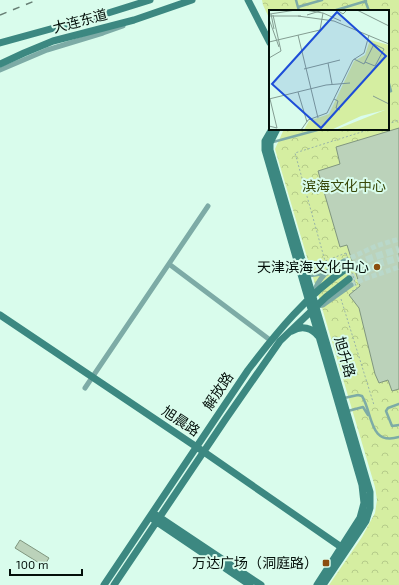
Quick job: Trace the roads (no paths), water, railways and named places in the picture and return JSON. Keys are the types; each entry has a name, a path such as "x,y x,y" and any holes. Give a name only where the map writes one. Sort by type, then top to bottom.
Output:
{"street":[{"path":"0,43 150,0"},
{"name":"大连东道","path":"0,64 53,41 134,20 192,0"},
{"path":"248,0 269,39"},
{"path":"254,0 269,39"},
{"path":"0,70 47,50 117,28 134,20"},
{"path":"267,144 272,130"},
{"path":"267,144 276,130"},
{"name":"旭升路","path":"267,144 305,271 310,297"},
{"name":"旭升路","path":"267,144 266,154 314,308 344,412 368,484 371,498 366,521 317,585"},
{"path":"85,388 208,206"},
{"path":"169,264 270,340"},
{"path":"310,297 317,283 324,274 346,264"},
{"name":"解放路","path":"104,585 248,370 270,340 285,322 310,297 346,264"},
{"name":"解放路","path":"114,585 261,366 280,341 314,308 350,285"},
{"name":"旭升路","path":"314,308 320,340 341,399"},
{"name":"旭晨路","path":"0,315 204,452 344,549"},
{"path":"287,334 296,328 304,328 313,331 320,340"},
{"path":"152,515 250,585"},
{"path":"158,520 261,585"},
{"name":"旭升路","path":"323,585 344,549"}],"lane":[{"path":"296,0 299,10"},
{"path":"298,7 322,0"},
{"path":"336,10 366,1"},
{"path":"267,144 317,130"},
{"path":"305,271 311,276 324,274"},
{"path":"341,399 358,395 362,396 373,425 380,436 388,439 399,437"},
{"path":"399,404 388,408 386,411 392,426 399,425"},
{"path":"344,412 363,407 377,436 386,440 399,437"}],"tunnel":[{"path":"344,261 376,246 399,239"},
{"path":"347,268 399,249"},
{"path":"349,279 381,263 399,258"},
{"path":"351,285 399,267"}],"railway":[{"path":"0,15 37,0"}],"place":[{"name":"天津滨海文化中心","path":"377,267"},
{"name":"万达广场（洞庭路）","path":"326,563"}],"park label":[{"name":"滨海文化中心","path":"344,186"}]}
